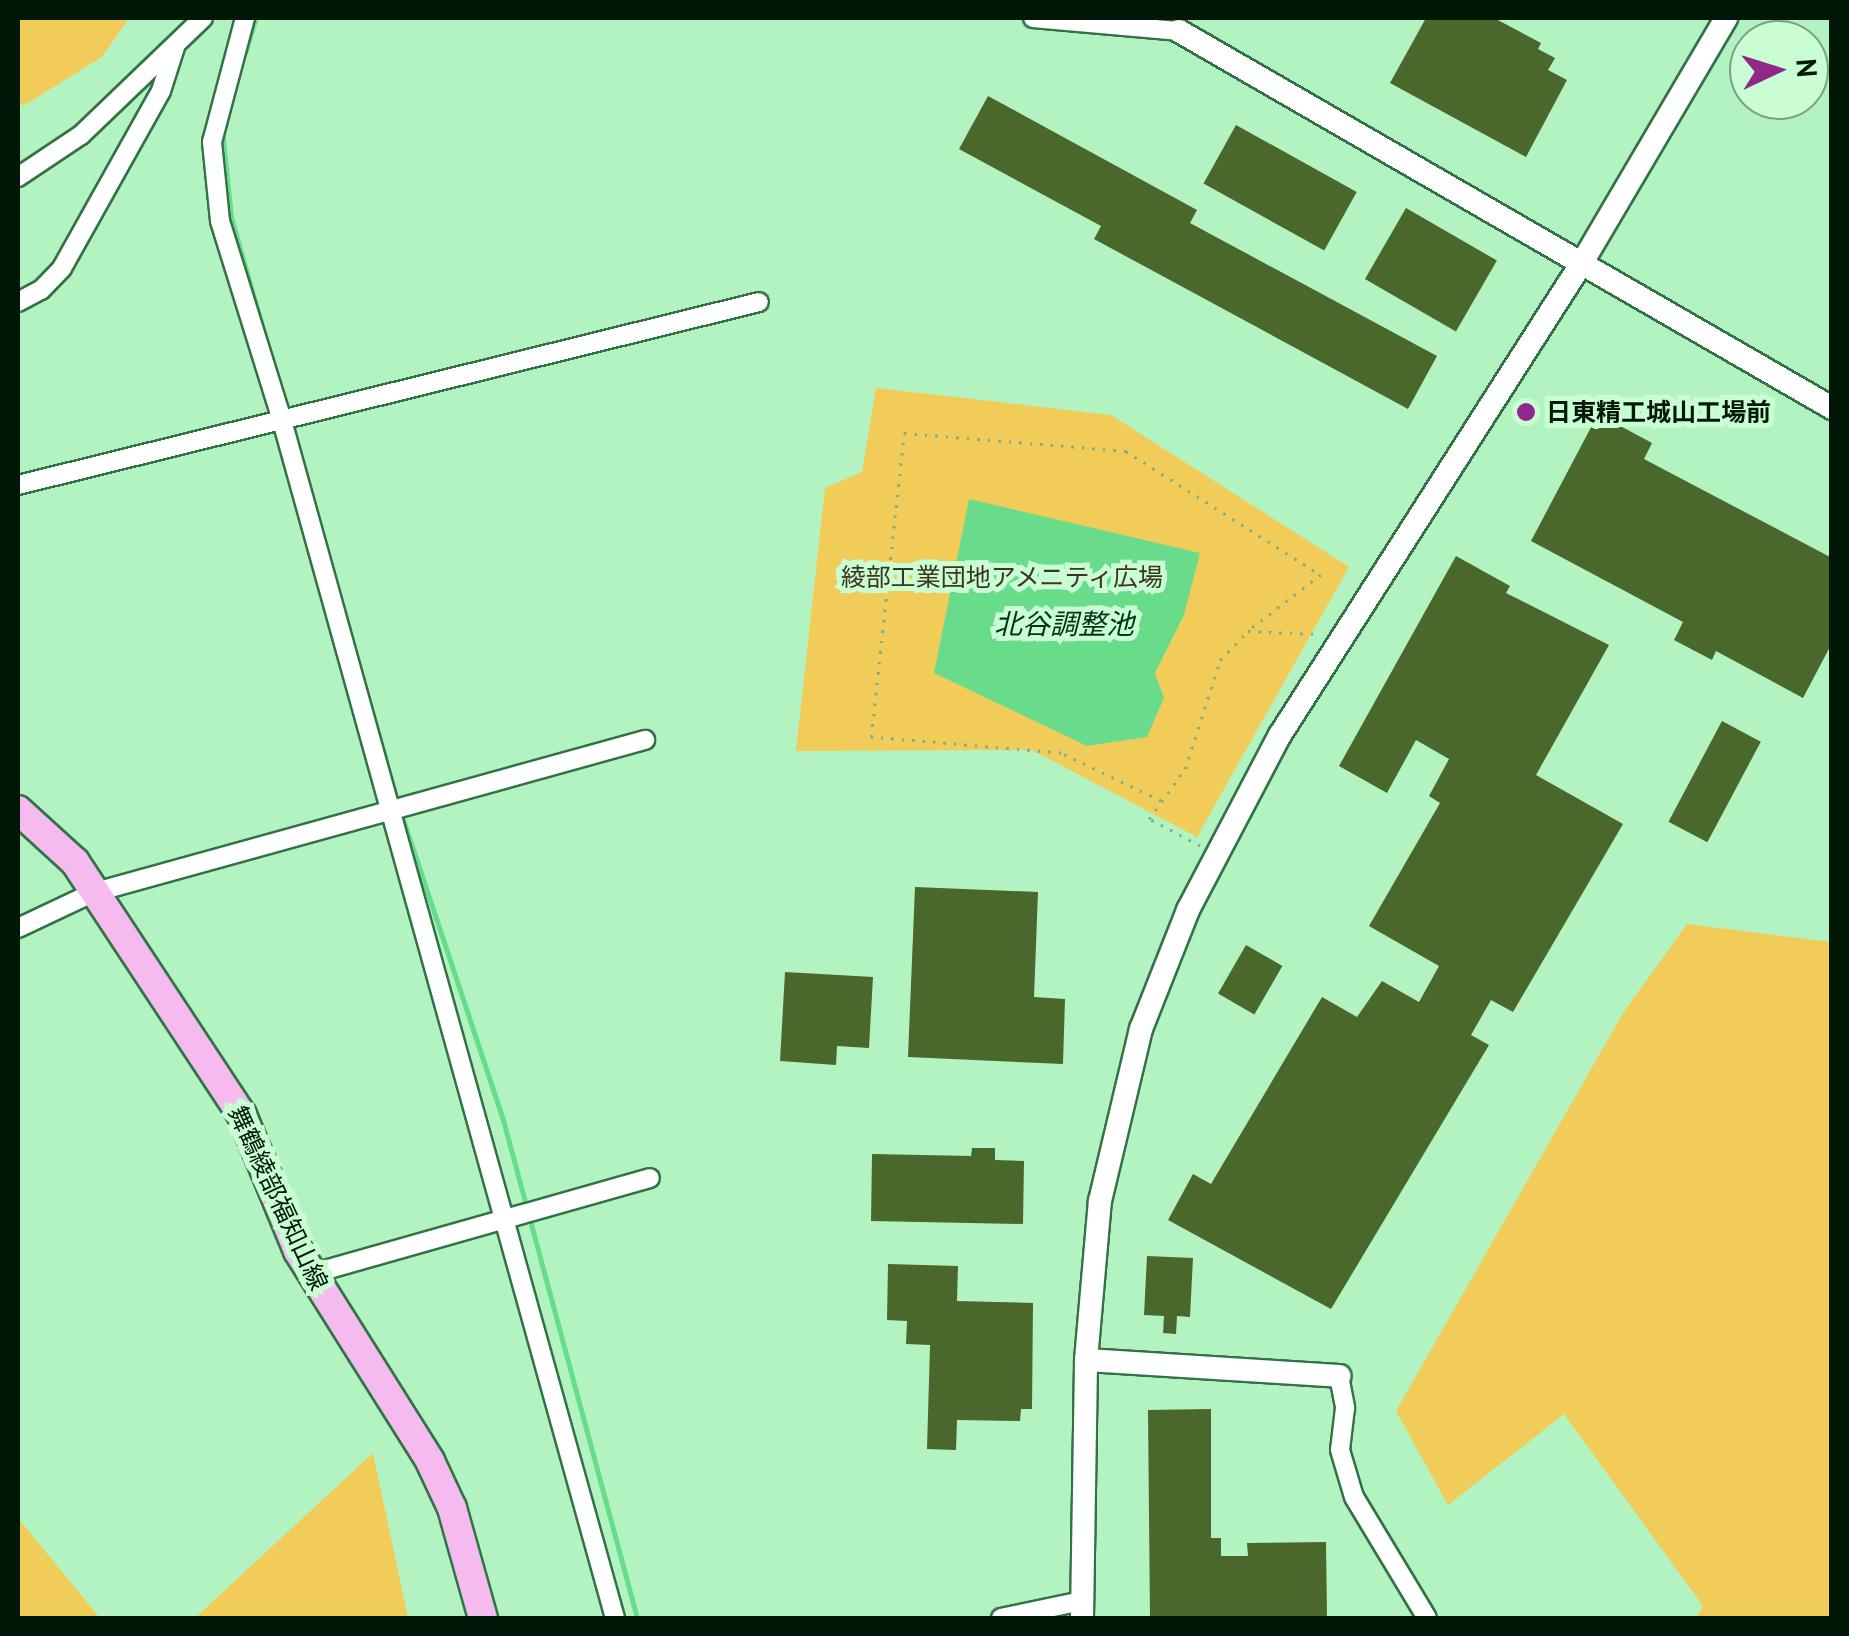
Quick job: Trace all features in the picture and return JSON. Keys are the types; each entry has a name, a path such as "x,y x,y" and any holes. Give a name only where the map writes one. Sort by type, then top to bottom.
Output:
{"main road":[{"name":"舞鶴綾部福知山線","path":"18,810 75,862 242,1115 311,1274 430,1461 452,1508 483,1618"}],"street":[{"path":"18,177 53,159 175,48 202,18"},
{"path":"245,18 212,142 220,222 281,417 616,1618"},
{"path":"1033,18 1178,32 1583,261 1832,408"},
{"path":"1000,1618 1082,1610 1090,1266 1114,1131 1140,1029 1214,854 1280,735 1583,261 1726,18"},
{"path":"18,302 41,290 62,268 161,90 175,48"},
{"path":"18,486 281,417 759,302"},
{"path":"18,928 92,893 646,740"},
{"path":"311,1274 504,1215 650,1178"},
{"path":"1086,1360 1339,1376 1345,1408 1340,1450 1354,1497 1427,1618"}],"path":[{"path":"1162,801 1060,753 871,737 904,433 1126,452 1321,576 1248,631 1220,660 1185,769 1162,801 1148,819 1214,854"},
{"path":"1248,631 1315,634"}],"green space":[{"path":"18,18 129,18 102,57 23,106 18,97"},
{"name":"綾部工業団地アメニティ広場","path":"876,388 1111,415 1349,567 1197,837 1032,750 796,751 825,488 862,472"},
{"path":"1687,924 1831,942 1831,1618 1696,1618 1703,1606 1564,1414 1448,1505 1396,1411 1623,1013"},
{"path":"373,1453 408,1618 195,1618"},
{"path":"18,1518 100,1618 18,1618"}],"water":[{"name":"北谷調整池","path":"969,499 1200,553 1184,615 1155,673 1164,698 1147,737 1087,746 934,673"}],"building":[{"path":"1426,18 1494,18 1541,43 1538,49 1555,58 1548,70 1567,80 1526,157 1390,83"},
{"path":"988,96 1197,210 1190,223 1437,356 1408,409 1094,239 1101,226 959,149"},
{"path":"1236,125 1357,192 1324,251 1204,184"},
{"path":"1406,208 1497,260 1456,332 1365,279"},
{"path":"1598,414 1652,443 1644,459 1832,558 1832,643 1803,698 1716,651 1712,660 1674,640 1683,622 1531,541"},
{"path":"1456,556 1510,586 1506,593 1609,645 1536,775 1623,824 1513,1012 1491,1000 1471,1035 1489,1045 1331,1309 1168,1220 1193,1174 1211,1184 1322,997 1357,1017 1382,981 1419,1002 1439,966 1369,926 1440,803 1429,796 1449,759 1416,740 1387,793 1339,766"},
{"path":"1722,721 1761,742 1707,842 1668,822"},
{"path":"915,887 1038,892 1034,997 1065,999 1063,1064 908,1057"},
{"path":"1246,945 1282,966 1254,1014 1218,993"},
{"path":"785,972 873,977 869,1048 837,1046 836,1065 780,1061"},
{"path":"972,1148 995,1148 995,1160 1024,1161 1023,1224 871,1221 872,1154 971,1156"},
{"path":"1147,1256 1193,1258 1190,1317 1177,1316 1176,1334 1163,1333 1164,1316 1144,1315"},
{"path":"888,1264 958,1266 957,1301 1033,1303 1032,1409 1021,1409 1020,1421 957,1420 956,1450 927,1449 930,1345 906,1344 907,1321 887,1320"},
{"path":"1211,1409 1211,1538 1221,1538 1221,1556 1248,1556 1247,1543 1326,1542 1327,1618 1150,1618 1148,1410"}],"waterway":[{"path":"245,53 256,18"},
{"path":"222,130 231,217 399,807 503,1120 637,1618"}],"place":[{"name":"日東精工城山工場前","path":"1526,412"}]}
